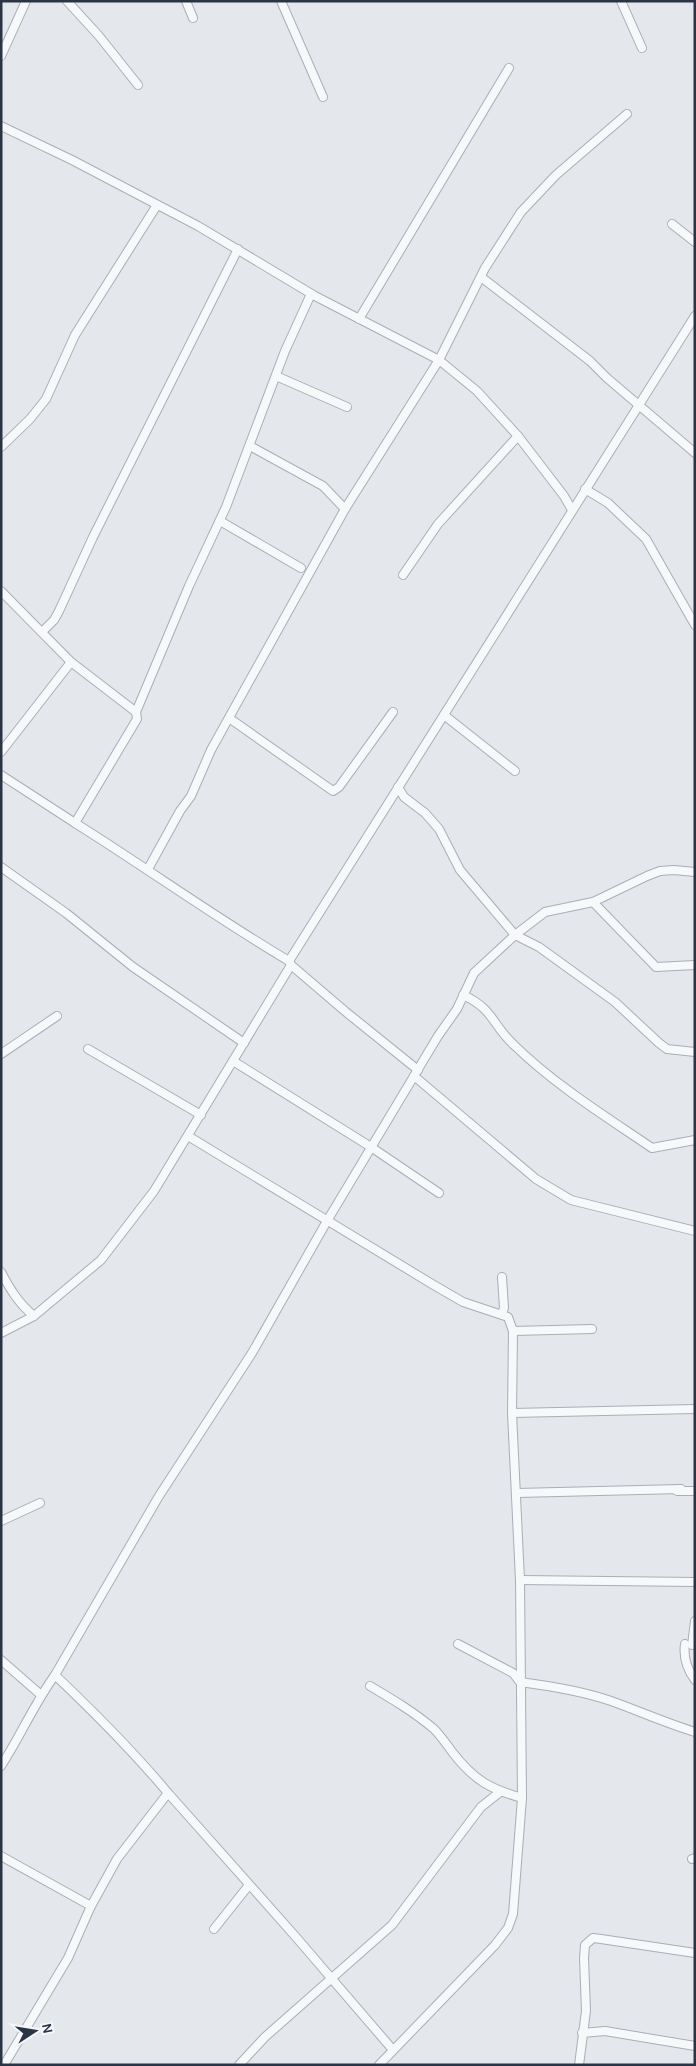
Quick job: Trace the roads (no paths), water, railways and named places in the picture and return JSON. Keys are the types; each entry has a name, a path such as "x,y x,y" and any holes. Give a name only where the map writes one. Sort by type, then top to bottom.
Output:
{"street":[{"path":"1,56 3,44 26,1"},
{"path":"67,1 99,36 138,85"},
{"path":"186,1 193,18"},
{"path":"281,1 323,97"},
{"path":"621,1 642,48"},
{"path":"359,319 509,68"},
{"path":"148,869 180,811 191,796 211,750 345,509 439,360 481,277 521,212 556,175 627,114"},
{"path":"1,126 72,160 157,205 238,249 311,294 439,360 477,391 518,436 564,496 572,510"},
{"path":"1,447 30,419 46,399 75,335 157,205"},
{"path":"672,224 695,242"},
{"path":"42,632 54,620 93,537 238,249"},
{"path":"481,277 590,361 607,378 695,453"},
{"path":"75,823 136,719 136,712 189,586 220,521 276,376 311,294"},
{"path":"1,1333 34,1316 101,1260 154,1191 398,787 507,618 585,489 695,316"},
{"path":"276,376 347,407"},
{"path":"403,575 438,524 518,436"},
{"path":"250,446 323,486 345,509"},
{"path":"585,489 608,503 646,539 695,625"},
{"path":"220,521 301,568"},
{"path":"1,591 71,662 136,712"},
{"path":"1,752 71,662"},
{"path":"230,718 333,790 339,787 392,712"},
{"path":"444,715 515,771"},
{"path":"1,775 290,963 536,1180 571,1200 695,1231"},
{"path":"398,787 404,797 424,813 439,829 460,870 514,935 540,947 615,1002 667,1049 695,1052"},
{"path":"1,867 66,913 133,966 244,1043"},
{"path":"1,1766 16,1744 41,1695 55,1676 159,1496 252,1353 327,1221 463,995 474,972 514,935 545,912 594,902 660,871 695,872"},
{"path":"594,902 656,967 695,965"},
{"path":"463,995 484,1006 513,1045 553,1078 652,1148 695,1140"},
{"path":"1,1054 57,1016"},
{"path":"88,1049 200,1115"},
{"path":"233,1061 371,1147 440,1193"},
{"path":"188,1136 464,1302 508,1317 513,1331 512,1413 520,1580 522,1798 516,1898 508,1928 495,1945 379,2065"},
{"path":"1,1272 10,1290 24,1308 34,1316"},
{"path":"502,1277 504,1308 502,1314"},
{"path":"513,1331 592,1329"},
{"path":"512,1413 695,1409"},
{"path":"512,1413 642,1416"},
{"path":"517,1493 681,1489"},
{"path":"612,1490 695,1491"},
{"path":"1,1521 40,1503"},
{"path":"520,1580 695,1582"},
{"path":"695,1621 684,1653 687,1668 695,1680"},
{"path":"458,1644 513,1673 520,1682 556,1686 611,1701 658,1720 695,1732"},
{"path":"1,1660 41,1695"},
{"path":"55,1676 144,1763 168,1794 394,2050"},
{"path":"370,1686 416,1714 429,1725 470,1773 486,1785 500,1792 522,1798"},
{"path":"239,2065 265,2037 392,1924 482,1807 500,1792"},
{"path":"15,2065 6,2062 68,1958 91,1906 117,1859 168,1794"},
{"path":"1,1856 91,1906"},
{"path":"214,1929 249,1885"},
{"path":"580,2065 586,2010 584,1958 588,1941 593,1938 695,1953"},
{"path":"582,2033 605,2031 695,2046"}]}
